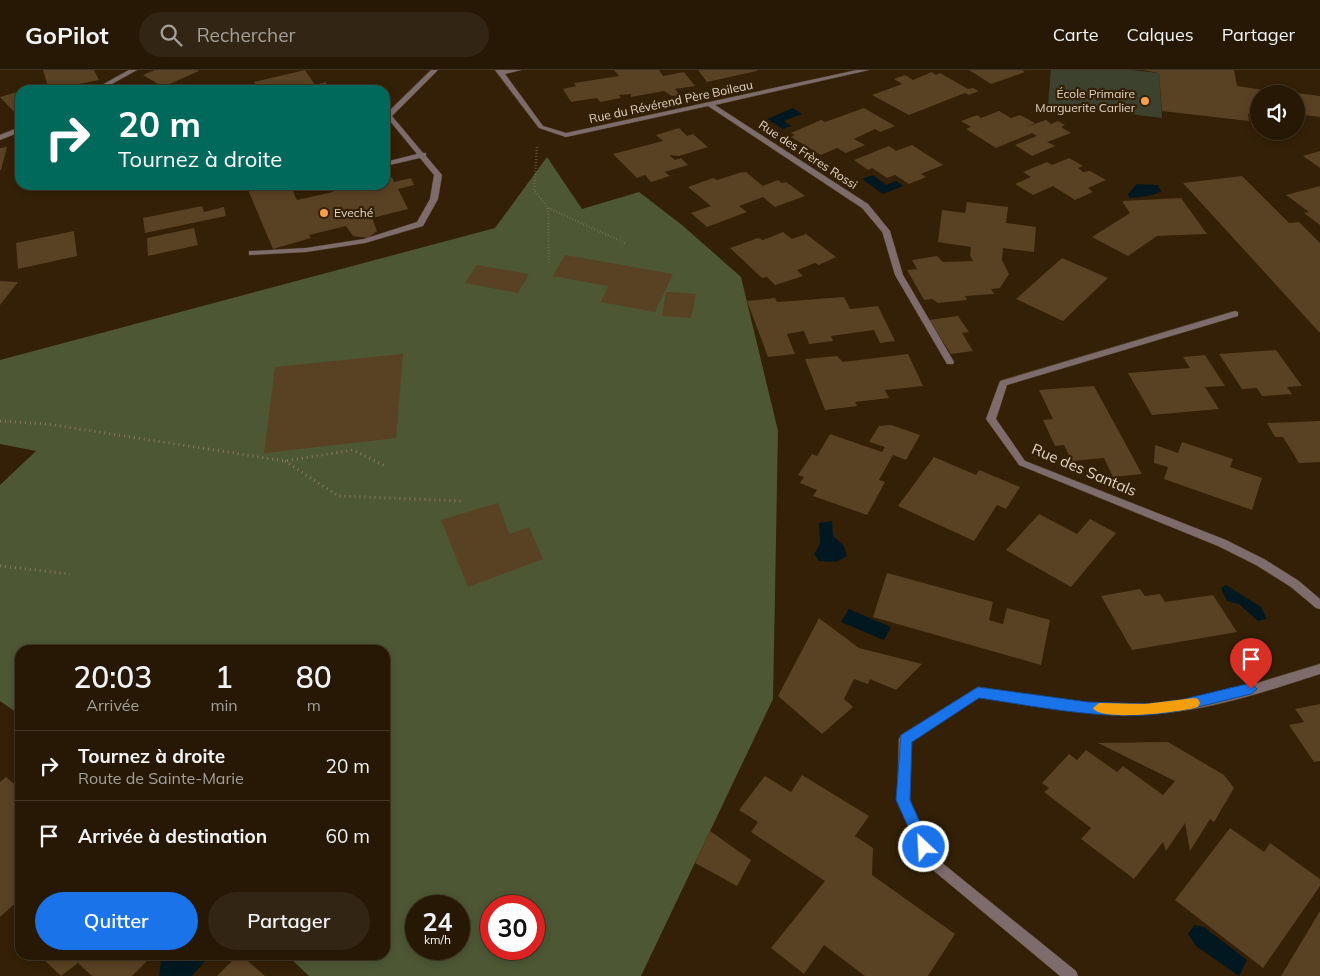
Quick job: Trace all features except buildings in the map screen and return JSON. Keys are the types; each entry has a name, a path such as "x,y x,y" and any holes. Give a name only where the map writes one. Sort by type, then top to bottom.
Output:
{"street":[{"path":"106,85 134,70"},
{"path":"390,113 435,70"},
{"path":"499,71 518,70"},
{"name":"Rue du Révérend Père Boileau","path":"541,127 566,135 866,70"},
{"path":"499,71 541,127"},
{"name":"Rue des Frères Rossi","path":"711,105 864,206 886,231 899,275 950,362"},
{"path":"252,253 306,250 365,241 420,224 434,199 438,175 423,155 390,121"},
{"path":"0,138 15,131"},
{"path":"390,163 423,155"},
{"name":"Rue des Santals","path":"1235,314 1003,383 991,420 1022,463 1222,543 1260,562 1295,584 1320,605"},
{"path":"1071,976 932,862 903,800 906,739 978,692 1088,708 1145,710 1215,698 1320,669"}],"path":[{"path":"541,127 536,150 534,190 548,208 625,243"},
{"path":"548,208 549,264"},
{"path":"0,421 47,424 285,461 353,450 385,466"},
{"path":"285,461 338,496 462,501"},
{"path":"0,566 70,574"}],"green space":[{"path":"1051,70 1132,70 1159,73 1162,118 1048,104"},
{"path":"547,157 582,209 639,192 682,225 741,277 778,431 773,699 641,976 309,976 292,960 390,960 390,645 15,645 15,712 0,701 0,485 36,451 0,444 0,360 495,228"}],"water":[{"path":"793,108 802,114 784,121 791,126 783,129 767,119"},
{"path":"873,175 886,185 896,181 903,186 883,194 862,179"},
{"path":"1137,184 1158,185 1161,192 1129,198 1128,194"},
{"path":"832,521 833,536 844,546 847,556 836,562 819,561 814,554 820,544 819,523"},
{"path":"1226,585 1261,607 1267,619 1258,621 1239,604 1227,601 1221,588"},
{"path":"849,609 891,627 884,640 841,622"},
{"path":"1194,925 1204,927 1247,960 1239,976 1196,946 1188,934"},
{"path":"206,960 192,976 159,976 161,961"}],"slow traffic":[{"path":"1099,708 1145,710 1194,703"}],"place":[{"name":"École Primaire Marguerite Carlier","path":"1145,101"},
{"name":"Eveché","path":"324,213"}],"route":[{"path":"924,847 903,800 906,739 978,692 1088,708 1145,710 1180,706 1251,689"}]}
